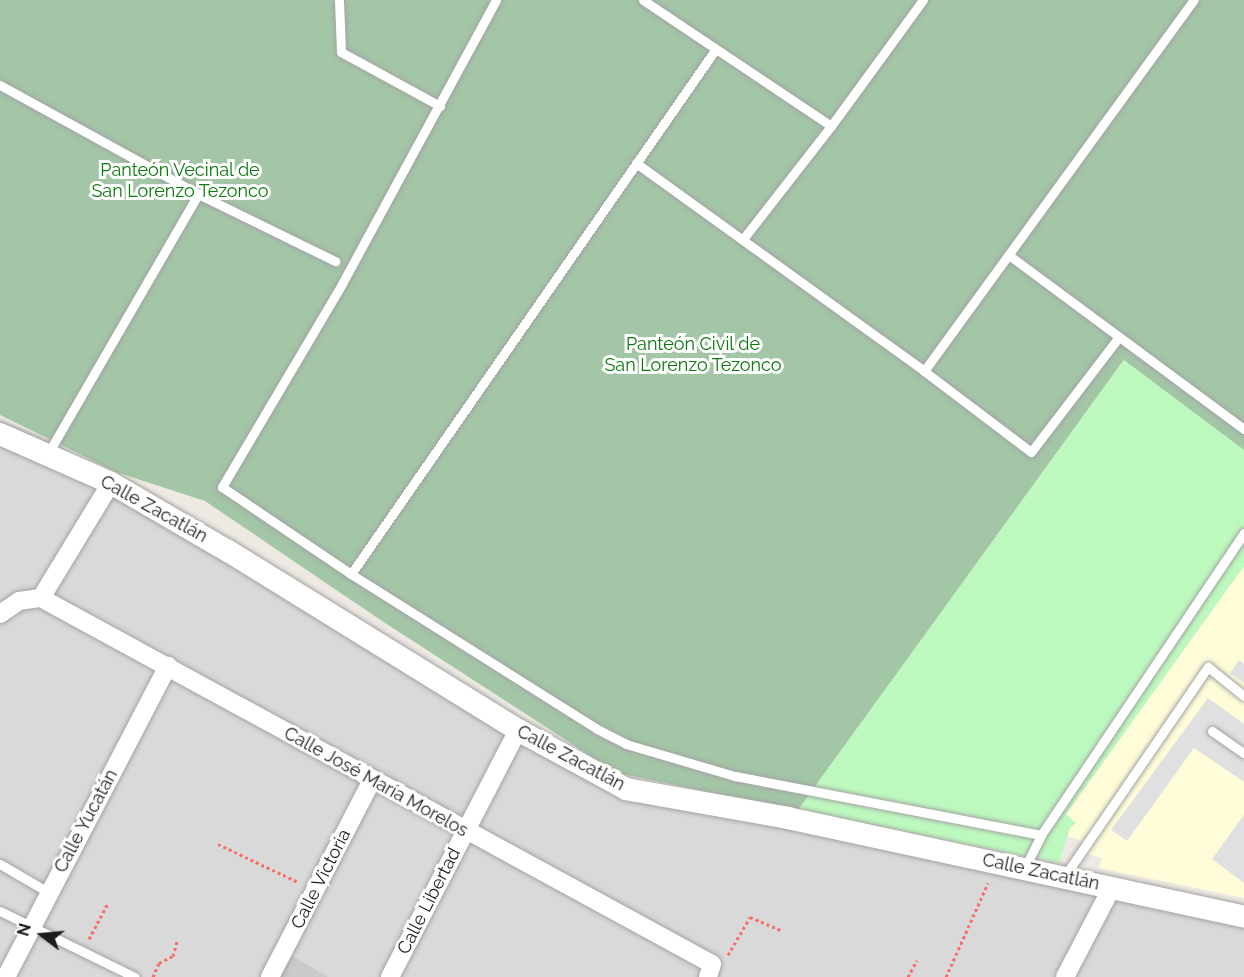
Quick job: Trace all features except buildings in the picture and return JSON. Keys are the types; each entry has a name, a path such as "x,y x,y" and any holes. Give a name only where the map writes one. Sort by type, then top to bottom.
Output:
{"street":[{"name":"Calle Zacatlán","path":"0,434 111,483 228,551 518,730 626,789 788,818 1112,886 1244,917"},
{"path":"0,612 19,601 41,598 111,483"},
{"name":"Calle José María Morelos","path":"41,598 465,831 710,971"},
{"name":"Calle Yucatán","path":"6,977 30,926 168,666"},
{"name":"Calle Libertad","path":"390,977 518,730"},
{"name":"Calle Victoria","path":"270,977 372,780"},
{"path":"1065,977 1112,886"}],"lane":[{"path":"339,0 341,52 440,106"},
{"path":"496,0 342,284 222,487 351,574 597,729 626,744 735,776 1041,835"},
{"path":"643,0 831,126"},
{"path":"743,238 831,126 923,0"},
{"path":"924,371 1010,256 1194,0"},
{"path":"351,574 715,50"},
{"path":"0,85 198,194 335,261"},
{"path":"636,163 743,238 1030,452 1119,338"},
{"path":"48,455 198,194"},
{"path":"1010,256 1244,429"},
{"path":"1024,869 1041,835 1244,534"},
{"path":"1064,877 1208,667 1244,696"},
{"path":"1212,731 1244,753"},
{"path":"0,864 48,892"},
{"path":"0,911 135,977"}],"path":[{"path":"218,844 315,890"},
{"path":"946,977 997,863"},
{"path":"83,951 108,903"},
{"path":"710,971 724,960 750,917 780,930"},
{"path":"153,977 159,963 173,956 177,941"},
{"path":"908,977 917,960"}],"shaded area":[{"path":"0,419 55,442 228,551 626,789 1244,918 1244,977 0,977"},
{"path":"1244,566 1244,898 1099,868 1102,858 1086,854 1089,843 1067,836 1070,828 1066,814"},
{"path":"1239,660 1244,664 1244,683 1230,673"},
{"path":"1208,698 1244,724 1244,782 1194,748 1127,841 1111,830"},
{"path":"1244,815 1244,883 1212,859"},
{"path":"289,954 328,977 277,977"}],"green space":[{"name":"Panteón Civil de San Lorenzo Tezonco","path":"0,0 1244,0 1244,450 1123,361 798,810 617,773 382,621 205,501 116,472 0,415"},
{"path":"1124,360 1244,450 1244,566 1066,814 1076,823 1070,828 1059,863 798,810"}],"park label":[{"name":"Panteón Vecinal de San Lorenzo Tezonco","path":"180,181"}]}
